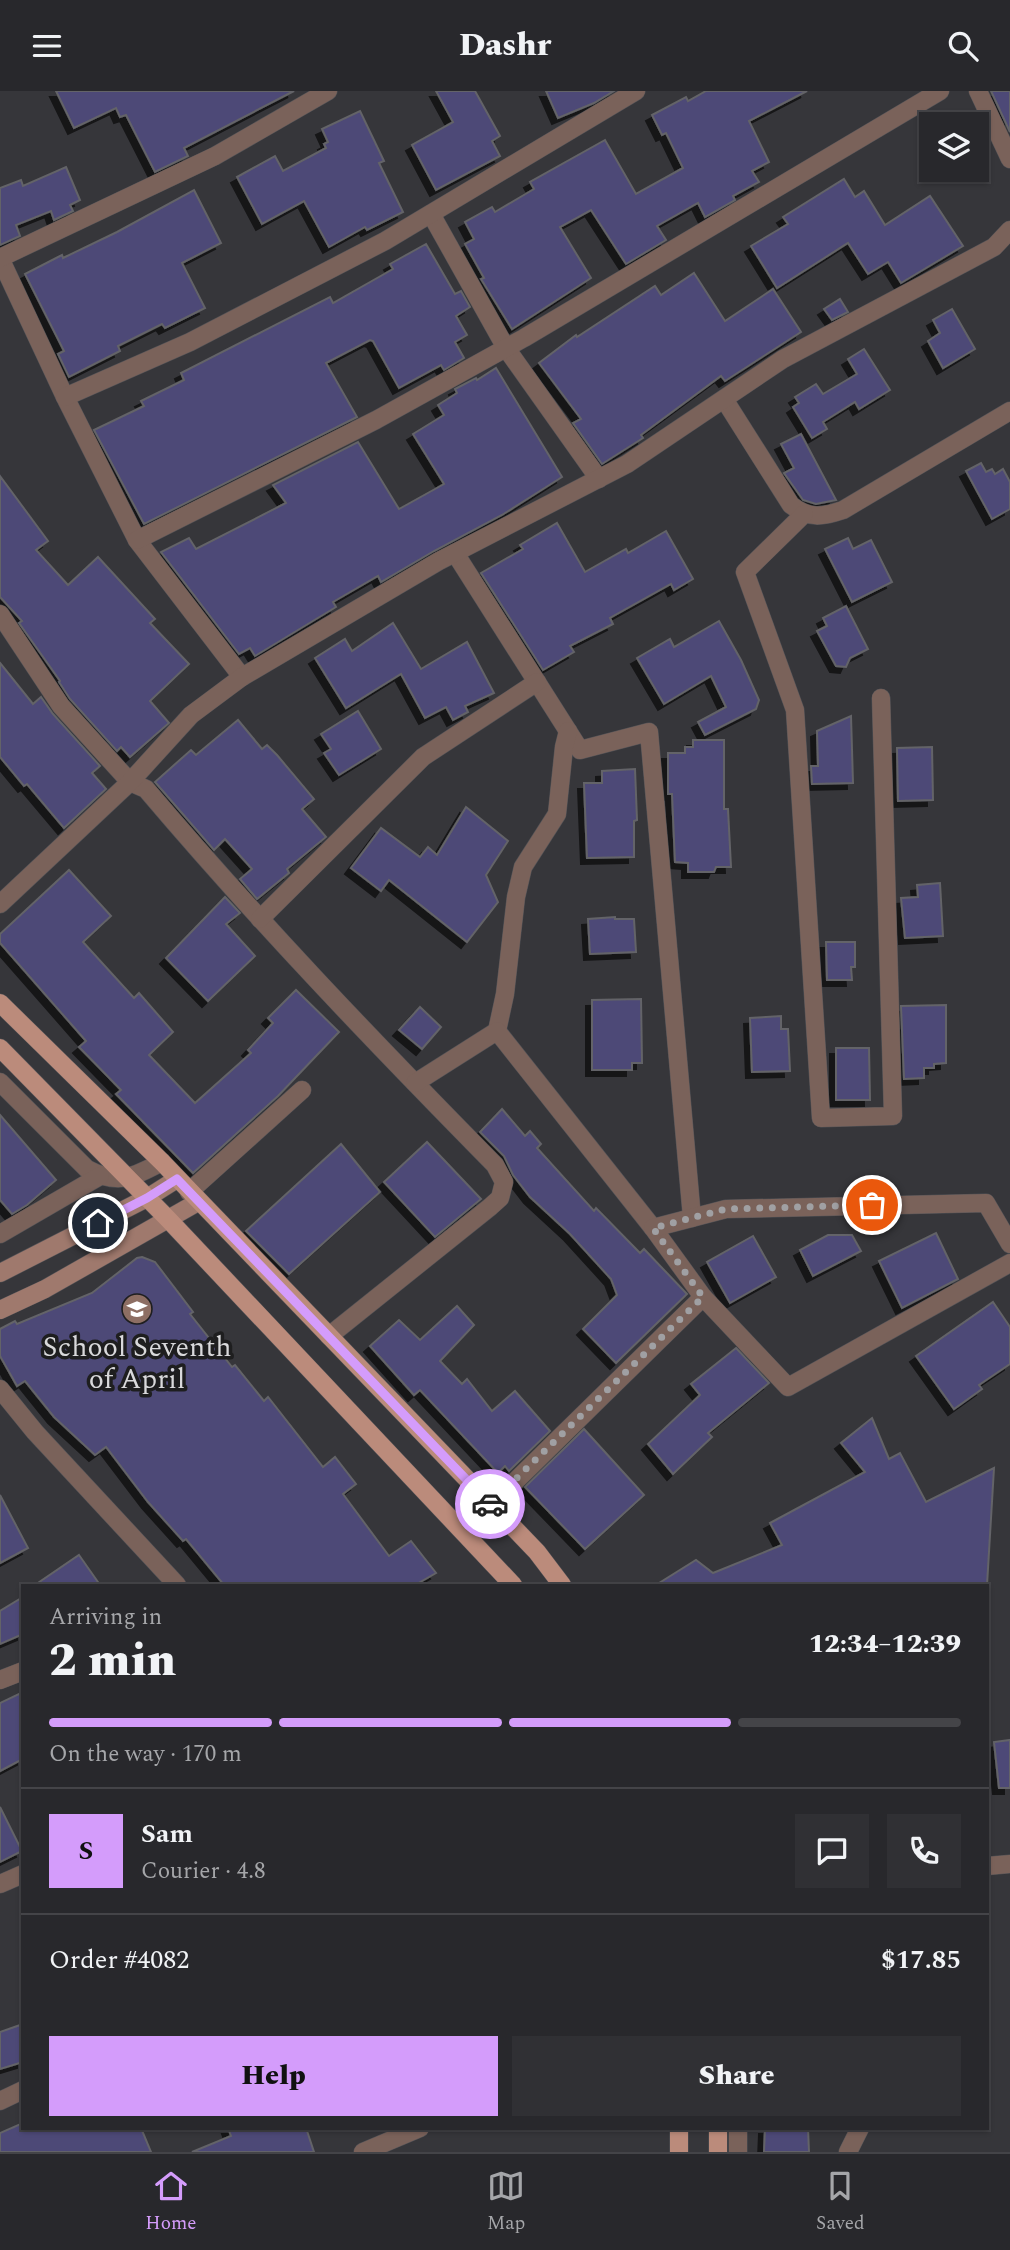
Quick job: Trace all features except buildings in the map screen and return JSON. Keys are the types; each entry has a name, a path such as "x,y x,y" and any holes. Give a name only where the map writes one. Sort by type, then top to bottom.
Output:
{"main road":[{"path":"0,1003 162,1163 537,1552 561,1584"},
{"path":"0,1048 168,1219 512,1584"},
{"path":"679,2130 679,2152"},
{"path":"718,2130 718,2152"}],"street":[{"path":"242,677 137,540 65,397 0,258 215,156 328,91"},
{"path":"65,397 190,342 386,241 636,91"},
{"path":"137,540 376,420 506,348 940,91"},
{"path":"978,91 1010,159"},
{"path":"431,214 506,348 598,479"},
{"path":"0,904 130,782 191,715 242,677 454,553 627,464 783,359 994,247 1010,230"},
{"path":"724,399 791,505 804,515 822,517 843,509 1010,411"},
{"path":"804,515 745,572 795,711 821,1118 893,1116 881,698"},
{"path":"454,553 580,750 649,733 692,1218"},
{"path":"0,614 61,706 130,782 146,789 351,1018 495,1165 504,1182 500,1198 329,1336"},
{"path":"260,919 423,757 537,682"},
{"path":"415,1083 497,1031 505,994 516,897 523,867 557,814 568,731"},
{"path":"497,1031 653,1228 703,1297 788,1387 1010,1263"},
{"path":"0,1082 87,1170 113,1179 128,1179 162,1163"},
{"path":"0,1311 45,1289 168,1219 188,1191 302,1090"},
{"path":"0,1234 100,1176"},
{"path":"0,1273 147,1198 188,1191"},
{"path":"653,1228 726,1209 986,1203 1010,1244"},
{"path":"491,1505 703,1297"},
{"path":"0,1389 35,1432 176,1584"},
{"path":"0,1680 21,1672"},
{"path":"989,1866 1010,1864"},
{"path":"0,1884 21,1875"},
{"path":"0,2101 21,2091"},
{"path":"363,2152 381,2148 416,2130"},
{"path":"738,2130 738,2152"},
{"path":"848,2152 859,2130"}],"way so far":[{"path":"490,1504 703,1297 653,1228 726,1209 872,1205"}],"place":[{"name":"School Seventh of April","path":"137,1309"}],"route":[{"path":"98,1223 177,1179 490,1504"}]}
